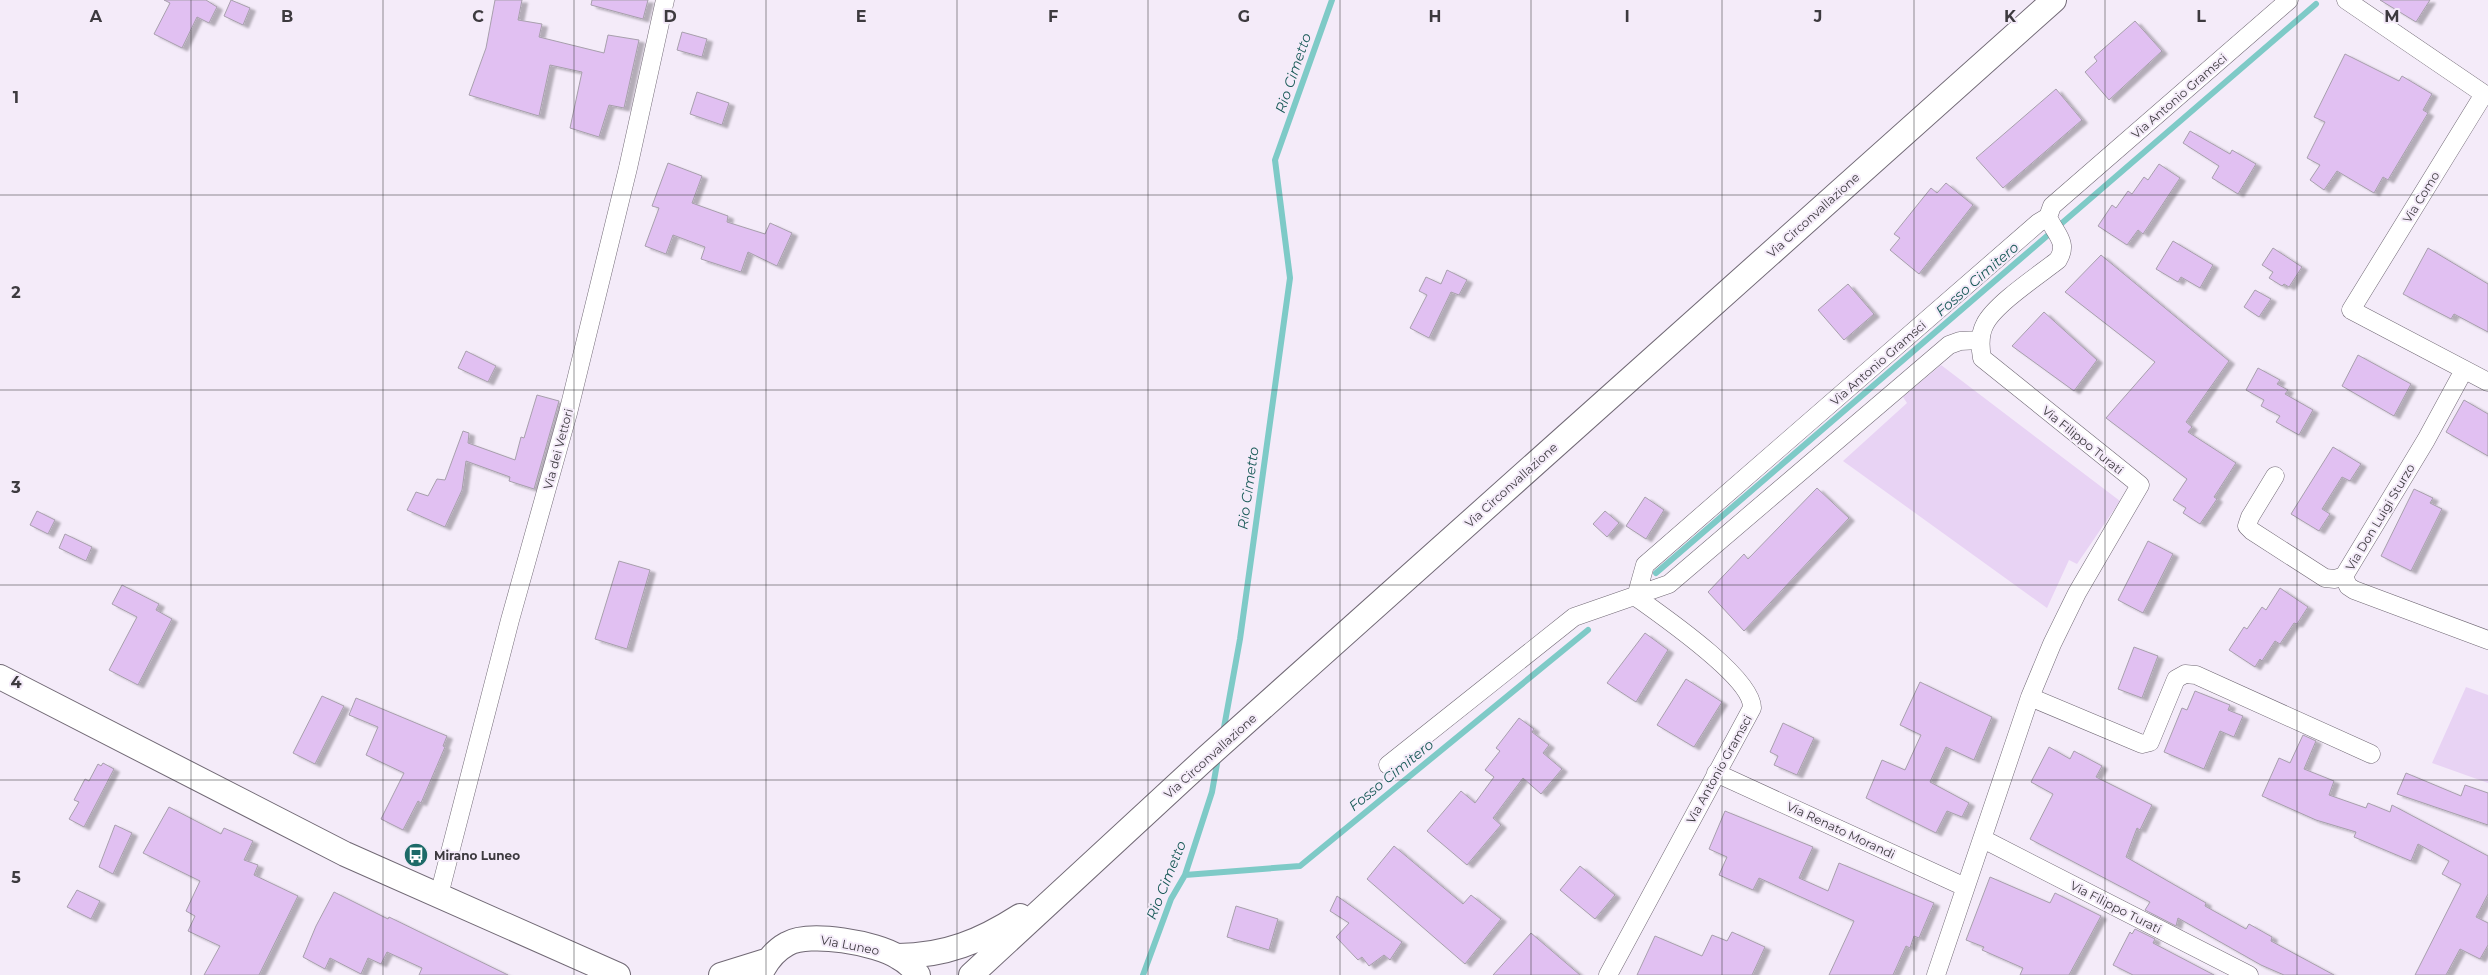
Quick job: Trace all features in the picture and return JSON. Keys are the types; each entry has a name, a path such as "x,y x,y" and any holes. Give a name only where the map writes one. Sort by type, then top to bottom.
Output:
{"main road":[{"name":"Via Circonvallazione","path":"971,975 1206,758 2054,0"},
{"path":"0,677 328,845 618,975"},
{"path":"898,956 926,956 981,938 1064,888"},
{"name":"Via Luneo","path":"763,968 788,943 810,938 832,939 878,949 898,956 918,975"},
{"path":"721,975 763,968"}],"street":[{"name":"Via dei Vettori","path":"439,895 510,620 571,404 628,168 665,0"},
{"name":"Via Antonio Gramsci","path":"1608,975 1716,773 1747,720 1752,708 1753,699 1739,681 1691,637 1636,597 1646,565 2038,223 2050,220 2049,211 2052,206 2289,0"},
{"name":"Via Como","path":"2346,0 2484,94 2351,310 2488,382"},
{"path":"1388,765 1574,617 1669,584 1949,346 1960,342 1980,340 1982,330 1992,314 2058,260 2063,252 2063,242 2050,220"},
{"name":"Via Filippo Turati","path":"1936,975 2030,697 2052,644 2077,593 2140,485 1982,358 1980,340"},
{"name":"Via Don Luigi Sturzo","path":"2464,370 2426,440 2344,576 2348,586 2354,590 2488,640"},
{"path":"2275,476 2250,517 2248,526 2252,531 2325,578 2335,579 2344,576"},
{"path":"2030,697 2142,744 2150,742 2176,679 2185,674 2196,675 2371,754"},
{"name":"Via Renato Morandi","path":"1716,773 1965,887"},
{"name":"Via Filippo Turati","path":"1982,839 2249,975"}],"shaded area":[{"path":"1941,365 2120,501 2077,564 2069,560 2047,608 1843,461 1907,403 1903,397"},
{"path":"2466,687 2488,695 2488,783 2432,763"}],"building":[{"path":"164,0 206,0 217,7 209,23 197,17 182,48 154,34 170,3"},
{"path":"231,0 250,8 243,25 224,16"},
{"path":"495,0 522,0 518,20 542,24 539,37 604,53 608,35 639,40 624,108 609,105 599,137 570,128 582,72 550,65 539,116 469,95 486,48"},
{"path":"592,0 648,0 643,19 591,5"},
{"path":"2380,0 2430,0 2416,22"},
{"path":"2135,21 2162,51 2109,100 2085,72 2097,61 2094,57"},
{"path":"682,32 707,39 702,57 677,50"},
{"path":"2345,54 2399,81 2402,76 2432,94 2423,110 2428,113 2388,180 2383,177 2374,193 2337,171 2324,190 2310,180 2320,165 2307,158 2325,122 2314,117"},
{"path":"2056,89 2082,120 2003,188 1976,158"},
{"path":"697,92 729,103 722,125 690,114"},
{"path":"2190,131 2230,154 2232,150 2256,164 2238,194 2212,178 2219,166 2183,143"},
{"path":"668,163 702,176 692,203 728,216 727,222 765,234 770,223 792,233 777,266 748,252 741,272 701,259 705,247 673,235 666,254 645,246 659,208 652,206"},
{"path":"2159,164 2180,178 2143,234 2138,230 2127,245 2098,226 2112,205 2116,208 2128,191 2132,194 2144,177 2148,180"},
{"path":"1946,183 1973,205 1919,274 1890,250 1900,238 1894,234 1931,188 1937,193"},
{"path":"2173,241 2213,265 2200,288 2181,277 2178,282 2156,269"},
{"path":"2273,248 2302,267 2289,287 2284,284 2282,286 2269,278 2273,272 2262,265"},
{"path":"2428,248 2488,284 2488,332 2454,314 2451,319 2403,294"},
{"path":"2101,255 2229,361 2186,422 2192,427 2188,432 2236,463 2214,497 2217,499 2200,524 2183,513 2186,508 2173,500 2187,479 2106,418 2155,362 2065,292"},
{"path":"1447,270 1467,280 1459,295 1451,292 1429,338 1410,328 1427,295 1419,291 1426,277 1441,284"},
{"path":"1848,284 1874,314 1844,340 1818,310"},
{"path":"2255,290 2271,299 2259,317 2244,307"},
{"path":"2044,312 2097,360 2074,391 2012,346"},
{"path":"466,351 496,366 488,382 458,368"},
{"path":"2358,355 2411,384 2394,416 2342,386"},
{"path":"2258,368 2280,380 2277,384 2288,390 2285,394 2313,410 2299,435 2276,422 2280,416 2261,406 2264,400 2246,390"},
{"path":"537,395 559,401 534,489 509,481 510,477 466,461 462,490 445,527 407,510 416,492 428,496 437,479 445,480 463,431 469,433 468,443 515,460 521,437 524,438"},
{"path":"2464,400 2488,414 2488,456 2446,432"},
{"path":"2333,447 2361,464 2350,481 2342,477 2322,509 2330,514 2319,531 2291,514"},
{"path":"1817,488 1849,518 1744,631 1708,592 1744,554 1748,559"},
{"path":"2414,489 2433,498 2430,503 2442,509 2411,571 2381,556"},
{"path":"1645,497 1664,510 1646,539 1626,526"},
{"path":"37,511 55,520 48,534 30,525"},
{"path":"1605,511 1619,523 1607,537 1593,524"},
{"path":"65,534 92,547 86,561 59,548"},
{"path":"2148,541 2173,554 2143,613 2118,600"},
{"path":"619,561 650,570 627,649 595,639"},
{"path":"122,585 159,604 156,610 172,619 138,685 109,670 137,617 112,604"},
{"path":"2280,588 2308,607 2297,624 2294,623 2280,644 2275,641 2262,661 2260,659 2255,667 2229,650 2244,627 2247,629 2262,607 2266,610"},
{"path":"1645,633 1668,650 1636,702 1607,683"},
{"path":"2134,647 2158,656 2142,698 2118,689"},
{"path":"1686,679 1722,702 1694,747 1657,725"},
{"path":"1920,682 1992,717 1974,760 1946,747 1930,782 1969,803 1962,817 1947,811 1936,833 1866,798 1882,760 1905,770 1921,735 1900,725"},
{"path":"2195,691 2230,705 2228,710 2243,716 2234,737 2220,731 2204,769 2164,752 2182,708 2187,710"},
{"path":"322,696 344,706 315,764 293,753"},
{"path":"356,698 447,736 443,746 445,747 421,803 418,801 403,830 381,819 404,773 366,755 378,727 349,715"},
{"path":"1519,718 1534,729 1532,732 1549,745 1543,753 1562,769 1541,794 1523,778 1493,818 1501,825 1467,865 1427,831 1461,791 1475,803 1494,777 1485,770 1500,751 1496,748"},
{"path":"1783,723 1814,738 1797,775 1774,765 1778,756 1770,752"},
{"path":"2303,735 2316,741 2304,769 2334,781 2329,795 2366,808 2368,803 2390,812 2392,805 2488,856 2488,894 2476,917 2488,923 2488,945 2480,959 2460,949 2446,975 2415,975 2461,884 2442,874 2449,861 2418,844 2411,861 2354,837 2356,832 2316,820 2262,796 2279,758 2290,763"},
{"path":"2049,747 2070,759 2074,751 2102,766 2096,777 2152,805 2140,830 2137,828 2126,857 2206,903 2205,906 2246,929 2249,924 2272,937 2271,941 2334,975 2284,975 2261,965 2178,918 2176,926 2145,910 2150,902 2030,839 2053,794 2031,782"},
{"path":"103,763 114,769 84,827 69,819 79,802 74,800 85,779 89,781 98,764 101,766"},
{"path":"2406,773 2461,796 2465,785 2488,793 2488,825 2397,794"},
{"path":"169,807 221,834 224,828 253,841 244,860 258,865 254,875 298,896 259,975 204,975 220,946 188,931 195,916 186,911 200,881 143,853"},
{"path":"1725,811 1813,847 1799,878 1828,891 1839,863 1934,903 1919,938 1914,936 1910,948 1906,946 1893,975 1829,975 1854,921 1759,878 1753,890 1719,875 1727,857 1709,849"},
{"path":"115,825 132,833 113,874 99,867"},
{"path":"1394,846 1463,904 1471,895 1501,919 1465,964 1367,879"},
{"path":"1580,866 1615,895 1595,919 1560,890"},
{"path":"1990,877 2050,903 2055,893 2101,916 2069,975 2020,975 2023,968 1982,950 1984,947 1966,940"},
{"path":"77,890 100,901 91,919 67,907"},
{"path":"334,892 508,975 419,975 422,968 387,952 381,964 368,958 361,974 330,958 325,969 303,957 316,926"},
{"path":"1337,896 1402,942 1390,960 1384,955 1369,966 1362,957 1358,960 1336,937 1349,923 1330,911"},
{"path":"1236,906 1278,919 1269,950 1227,937"},
{"path":"2135,929 2155,939 2153,943 2214,975 2133,975 2113,965 2130,932 2132,934"},
{"path":"1732,932 1765,947 1752,975 1637,975 1655,936 1702,956 1712,935 1727,941"},
{"path":"1531,933 1580,975 1493,975"}],"waterway":[{"name":"Rio Cimetto","path":"1223,733 1240,639 1290,278 1275,160 1332,0"},
{"name":"Fosso Cimitero","path":"1656,573 2316,4"},
{"name":"Fosso Cimitero","path":"1185,875 1300,866 1588,630"},
{"name":"Rio Cimetto","path":"1143,975 1171,899 1185,875 1212,792 1218,758"}],"place":[{"name":"Mirano Luneo","path":"416,855"}]}
